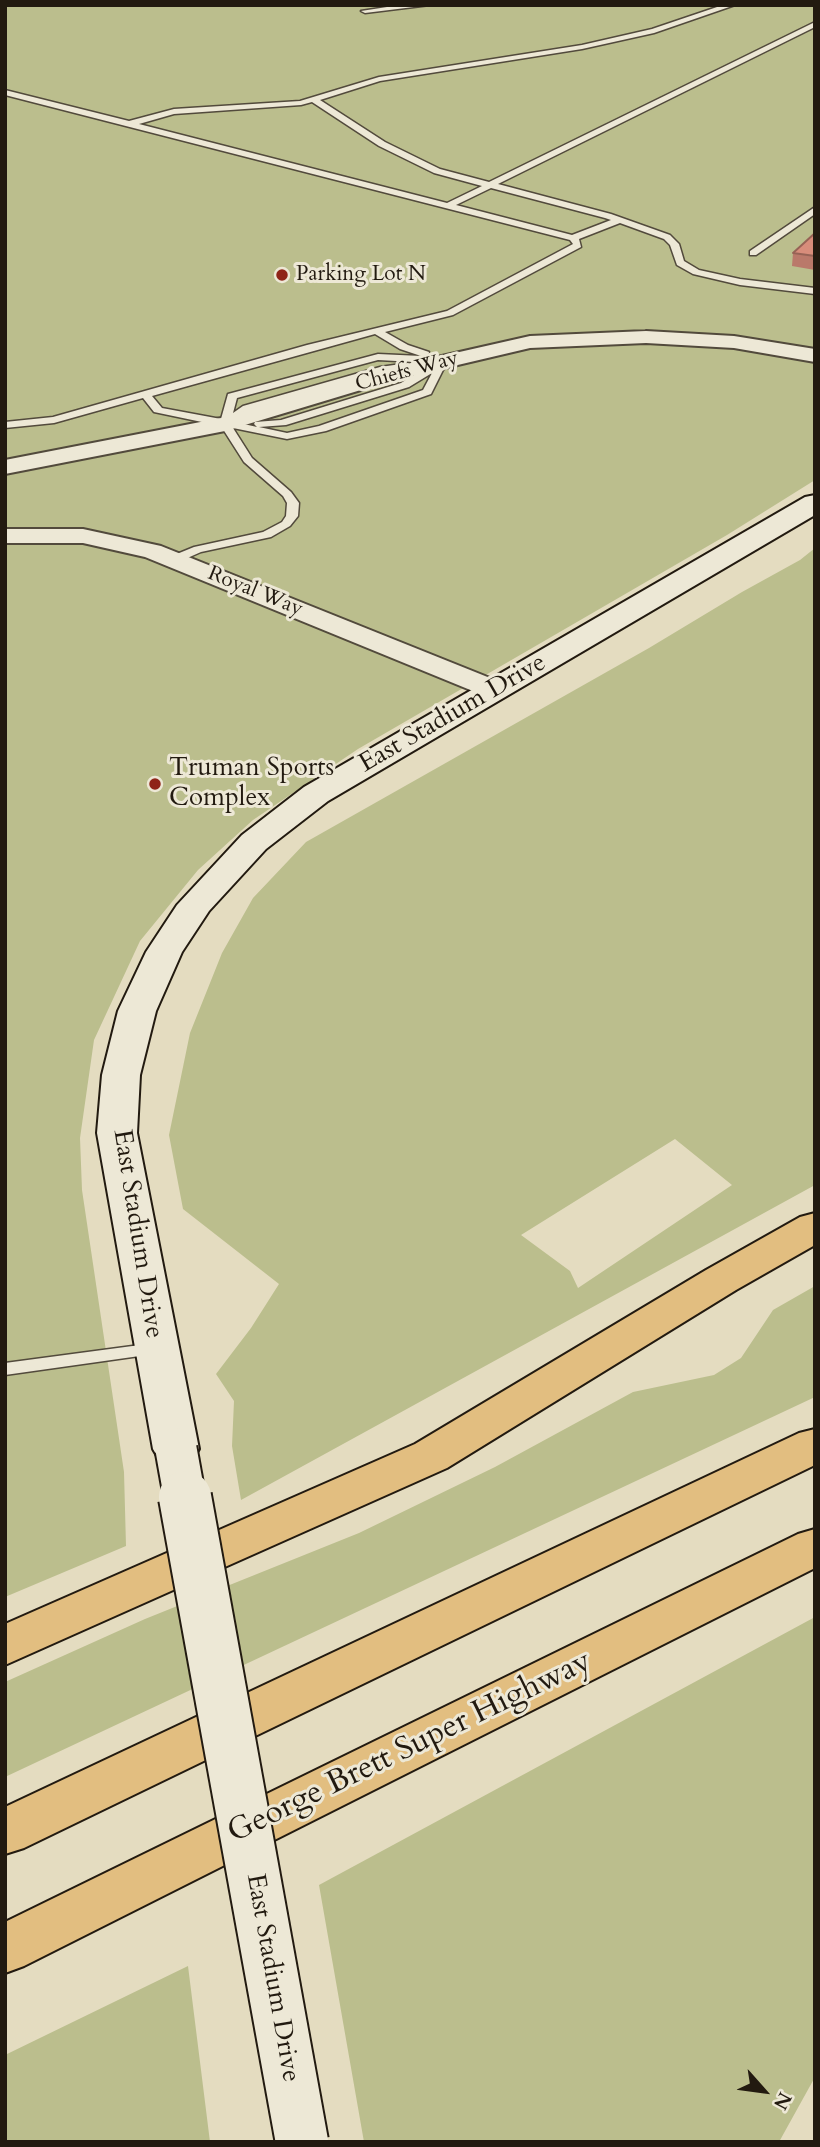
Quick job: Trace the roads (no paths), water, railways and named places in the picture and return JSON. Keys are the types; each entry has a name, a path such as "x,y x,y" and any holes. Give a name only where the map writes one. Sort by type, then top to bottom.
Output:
{"highway":[{"path":"5,1646 431,1456 721,1280 815,1227"},
{"path":"5,1832 815,1445"},
{"name":"George Brett Super Highway","path":"5,1949 815,1548"}],"main road":[{"name":"East Stadium Drive","path":"302,2142 117,1133 121,1075 136,1011 164,952 195,905 254,842 316,794 815,503"}],"street":[{"name":"Chiefs Way","path":"5,467 63,458 225,424 443,360 530,342 646,337 734,342 815,356"},
{"path":"5,455 63,458"},
{"name":"Royal Way","path":"5,536 83,537 118,542 176,559 495,690"}],"lane":[{"path":"365,11 426,5"},
{"path":"128,124 174,113 300,103 379,79 582,47 654,31 731,5"},
{"path":"448,206 815,24"},
{"path":"5,92 573,237 621,220"},
{"path":"314,100 382,144 437,171 621,220 667,237 674,244 680,263 696,272 740,282 815,291"},
{"path":"753,253 815,210"},
{"path":"5,425 54,420 450,313 578,245 573,237"},
{"path":"145,394 158,410 225,424 287,436 322,429 427,391 443,360 404,347 377,331"},
{"path":"176,559 198,549 267,535 279,529 292,516 293,503 279,487 247,460 225,424"},
{"path":"5,1369 155,1349"}],"place":[{"name":"Parking Lot N","path":"282,275"},
{"name":"Truman Sports Complex","path":"155,784"}]}
